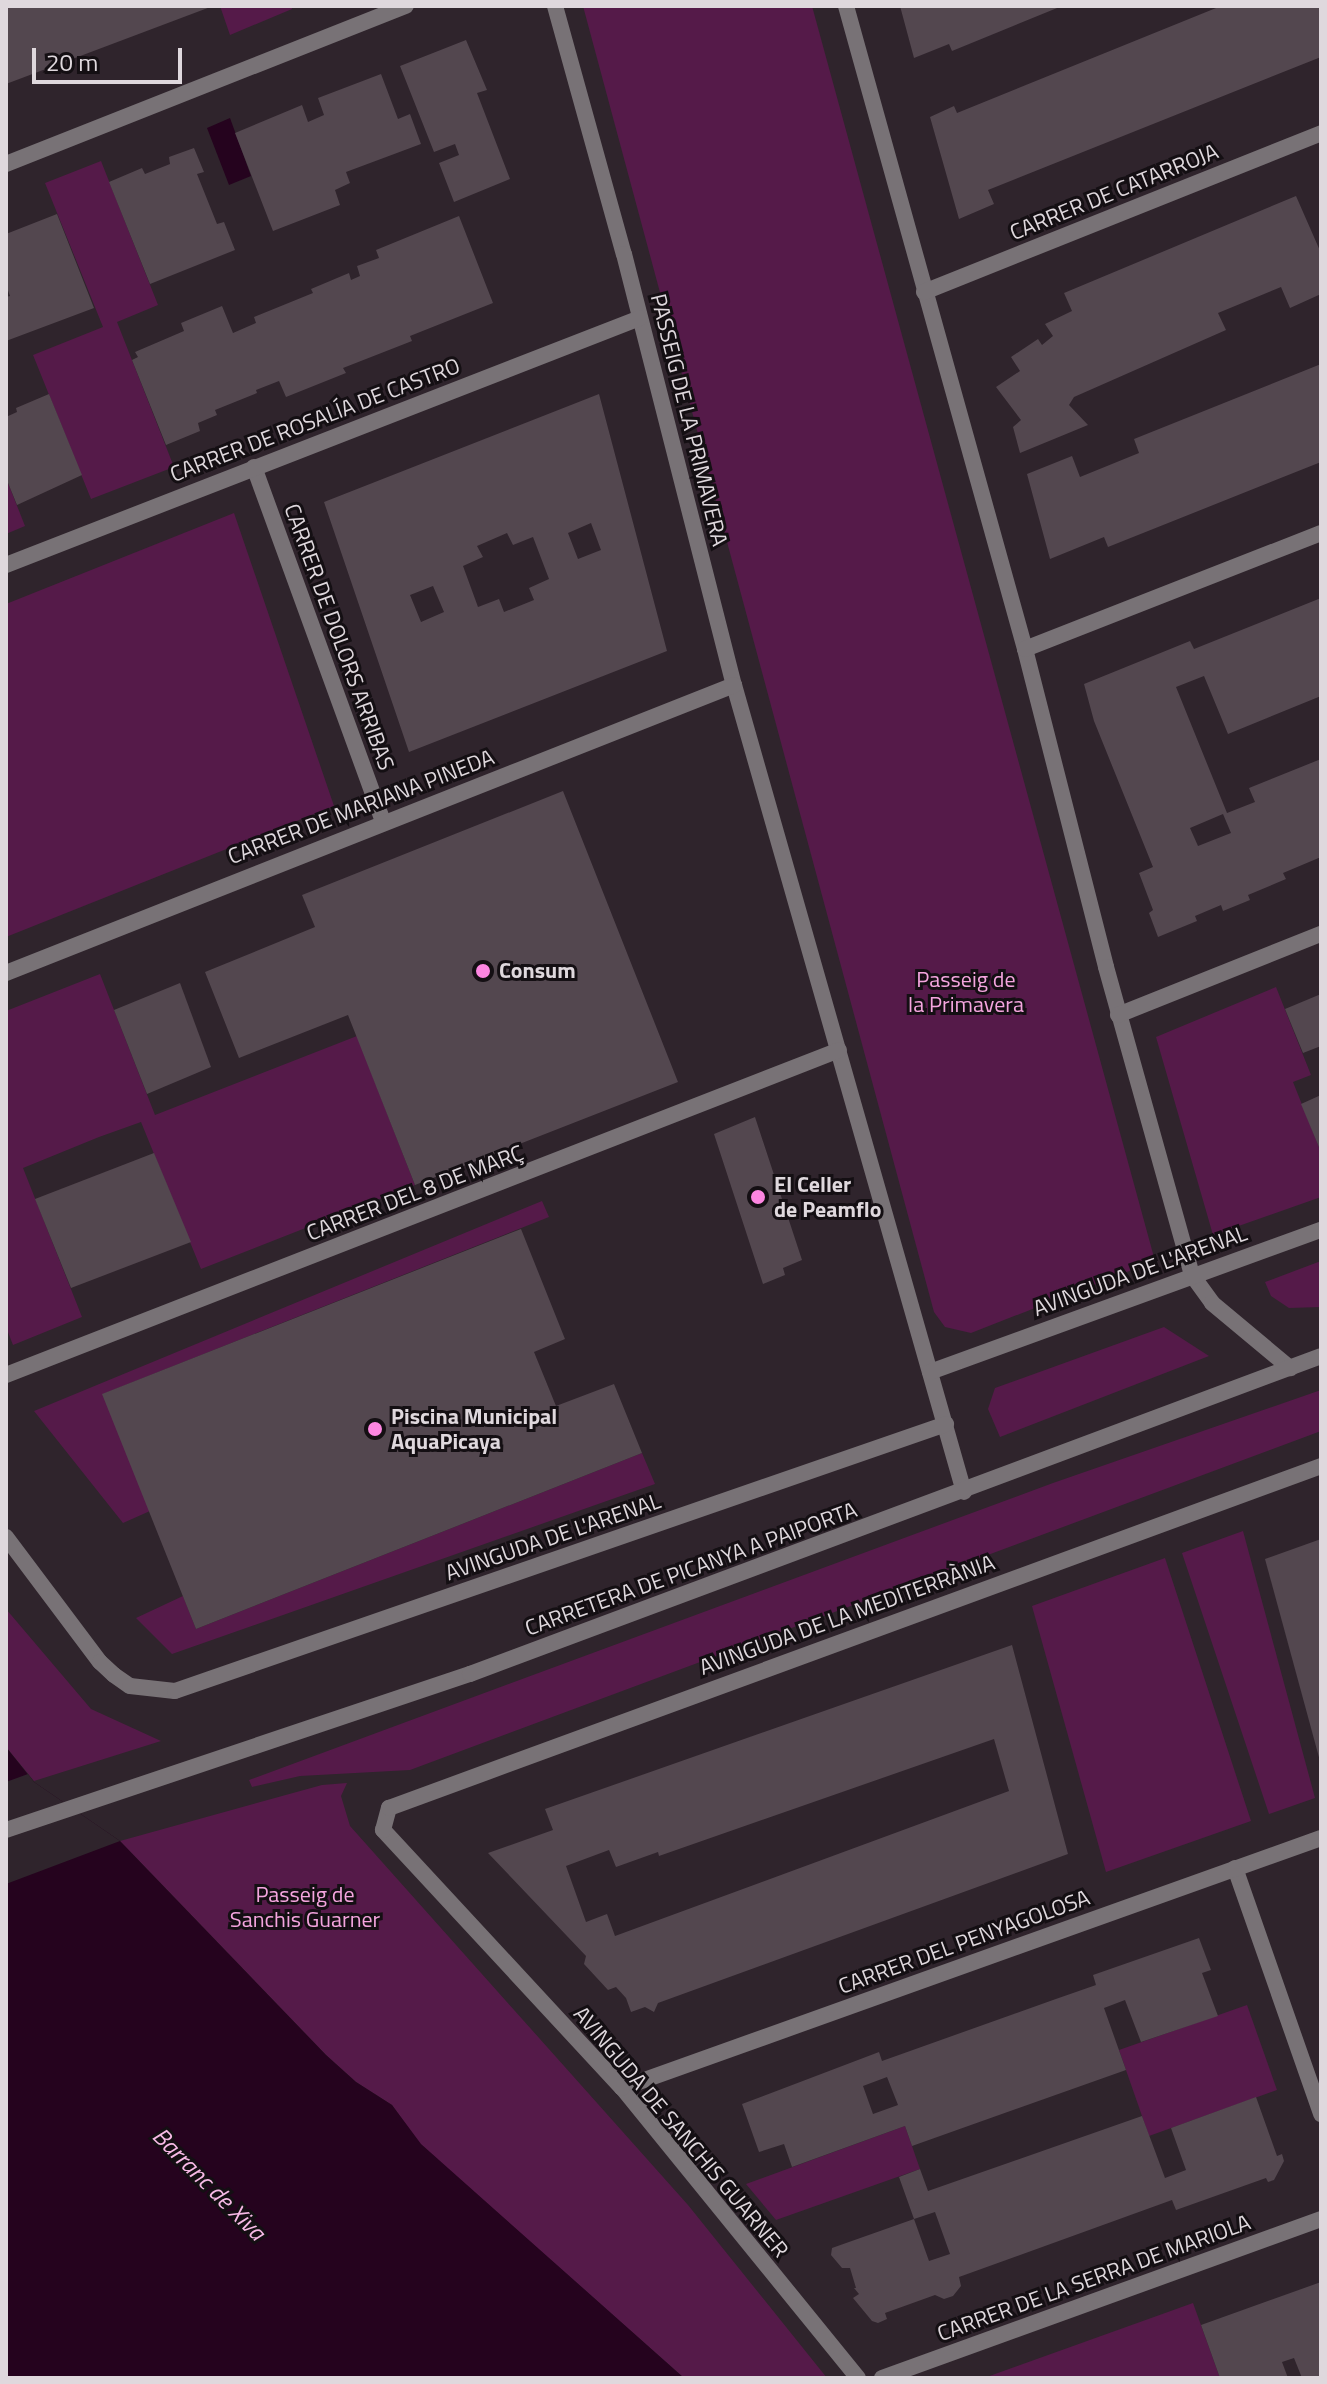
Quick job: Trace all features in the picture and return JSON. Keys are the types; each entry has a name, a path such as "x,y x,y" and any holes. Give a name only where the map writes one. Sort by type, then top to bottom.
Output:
{"street":[{"path":"6,164 406,6"},
{"name":"PASSEIG DE LA PRIMAVERA","path":"555,6 640,318 734,685 964,1492"},
{"path":"846,6 1025,649 1118,1015 1192,1275 1212,1303 1290,1368"},
{"name":"CARRER DE CATARROJA","path":"924,292 1321,133"},
{"name":"CARRER DE ROSALÍA DE CASTRO","path":"6,565 640,318"},
{"name":"CARRER DE DOLORS ARRIBAS","path":"254,467 383,822"},
{"path":"1025,649 1321,533"},
{"name":"CARRER DE MARIANA PINEDA","path":"6,973 734,685"},
{"path":"1118,1015 1321,934"},
{"name":"CARRER DEL 8 DE MARÇ","path":"6,1375 839,1050"},
{"name":"AVINGUDA DE L'ARENAL","path":"930,1372 1321,1230"},
{"name":"CARRETERA DE PICANYA A PAIPORTA","path":"6,1830 470,1674 964,1492 1321,1356"},
{"name":"AVINGUDA DE L'ARENAL","path":"6,1537 100,1662 114,1675 130,1686 175,1691 946,1424"},
{"name":"AVINGUDA DE LA MEDITERRÀNIA","path":"389,1808 1321,1466"},
{"name":"AVINGUDA DE SANCHIS GUARNER","path":"389,1808 383,1830 622,2088 858,2378"},
{"name":"CARRER DEL PENYAGOLOSA","path":"622,2088 1321,1838"},
{"path":"1235,1868 1321,2114"},
{"name":"CARRER DE LA SERRA DE MARIOLA","path":"882,2378 1321,2219"}],"green space":[{"path":"220,6 291,6 292,9 230,35"},
{"name":"Passeig de la Primavera","path":"583,6 812,6 1155,1261 971,1333 945,1327 934,1312"},
{"path":"101,161 158,305 117,322 174,467 91,499 33,355 103,327 45,183"},
{"path":"6,478 25,526 6,534"},
{"path":"234,513 334,806 6,937 6,604"},
{"path":"100,974 155,1115 357,1036 415,1185 201,1269 141,1122 99,1137 23,1168 82,1317 13,1345 6,1327 6,1011"},
{"path":"1276,987 1311,1075 1293,1082 1321,1152 1321,1197 1213,1235 1156,1037"},
{"path":"542,1201 549,1217 103,1394 150,1511 123,1523 34,1411"},
{"path":"1321,1261 1321,1307 1289,1308 1271,1296 1265,1282"},
{"path":"1164,1327 1209,1356 1000,1437 988,1409 995,1388"},
{"path":"1321,1390 1321,1431 410,1770 300,1776 252,1787 249,1780 1053,1483"},
{"path":"642,1453 655,1484 172,1654 136,1618 183,1596 196,1629"},
{"path":"1243,1531 1315,1798 1269,1814 1182,1553"},
{"path":"1165,1558 1251,1821 1106,1872 1032,1606"},
{"path":"6,1609 91,1709 161,1741 34,1781 6,1747"},
{"name":"Passeig de Sanchis Guarner","path":"347,1783 341,1796 350,1826 688,2205 827,2378 684,2378 420,2144 392,2105 356,2082 326,2055 120,1841 322,1785"},
{"path":"1247,2005 1277,2090 1149,2136 1119,2050"},
{"path":"905,2126 920,2169 776,2220 746,2184"},
{"path":"1193,2303 1220,2378 984,2378"}],"water":[{"path":"230,118 251,176 229,185 207,128"},
{"name":"Barranc de Xiva","path":"6,1747 34,1782 120,1841 326,2055 356,2082 392,2105 421,2144 684,2378 6,2378"}],"pier":[{"path":"28,1774 34,1782 120,1841 6,1884 6,1782"}],"building":[{"path":"6,6 213,6 6,84"},
{"path":"900,6 1062,6 952,51 949,44 914,58"},
{"path":"1221,6 1321,6 1321,57 988,190 994,204 959,219 930,117 954,106 957,113"},
{"path":"466,40 487,90 477,93 510,179 454,202 439,163 459,155 455,144 434,152 400,66"},
{"path":"381,74 398,119 410,114 421,144 346,172 350,183 335,190 340,205 273,231 235,133 302,105 308,122 324,115 318,98"},
{"path":"194,148 204,172 197,174 217,224 224,222 235,250 150,284 109,182 142,168 145,174 170,164 169,157"},
{"path":"1296,196 1321,253 1321,294 1290,308 1281,287 1218,313 1226,330 1074,397 1069,405 1088,425 1020,453 1013,427 1021,420 996,387 1020,371 1011,357 1038,339 1042,345 1053,336 1045,324 1072,311 1064,293"},
{"path":"57,214 94,308 6,341 6,297 10,296 6,285 6,234"},
{"path":"459,216 493,303 410,336 412,341 343,368 346,373 286,397 279,381 256,390 257,393 215,410 217,415 198,423 200,431 166,445 132,360 138,357 135,352 184,331 181,323 222,306 233,333 256,323 254,317 313,293 311,289 349,273 351,280 360,276 357,266 379,258 376,250"},
{"path":"1321,364 1321,462 1108,547 1104,537 1050,559 1027,474 1072,456 1080,477 1139,453 1134,439"},
{"path":"49,394 82,475 17,505 6,478 6,417 17,412 16,408"},
{"path":"599,394 667,651 409,752 324,502","holes":["591,523 601,550 578,559 568,533","507,533 513,545 533,537 549,579 529,588 534,600 504,612 499,599 478,607 463,566 483,557 477,546","433,586 444,612 421,622 410,595"]},
{"path":"1321,598 1321,696 1228,734 1204,676 1176,687 1227,813 1255,802 1249,788 1321,759 1321,857 1283,873 1286,879 1248,895 1250,900 1223,911 1221,905 1195,916 1197,921 1158,937 1149,913 1153,910 1139,873 1153,867 1094,721 1084,684 1190,641 1194,649","holes":["1223,814 1231,833 1198,846 1190,828"]},
{"name":"Consum","path":"563,791 678,1082 415,1185 348,1015 239,1058 205,972 315,927 302,895"},
{"path":"180,983 211,1067 147,1094 114,1010"},
{"path":"1321,994 1321,1046 1303,1053 1285,1009"},
{"path":"1321,1095 1321,1152 1301,1104"},
{"name":"El Celler de Peamflo","path":"755,1117 802,1260 783,1268 785,1275 763,1284 714,1134"},
{"path":"154,1153 191,1242 71,1288 35,1199"},
{"name":"Piscina Municipal AquaPicaya","path":"521,1229 565,1339 534,1352 556,1406 614,1384 642,1453 196,1629 102,1394"},
{"path":"1321,1539 1321,1761 1320,1761 1265,1559"},
{"path":"1012,1645 1068,1854 658,2003 654,2012 645,2007 631,2012 626,1998 616,1987 608,1990 584,1964 586,1956 488,1853 553,1830 545,1809","holes":["994,1739 1009,1791 615,1936 607,1914 586,1922 566,1866 609,1850 616,1867 658,1852 659,1856"]},
{"path":"1199,1938 1211,1970 1202,1973 1218,2016 1141,2042 1125,2000 1104,2008 1126,2070 912,2146 905,2126 792,2167 784,2144 759,2152 742,2104 879,2052 882,2061 1096,1985 1093,1975","holes":["887,2077 898,2105 873,2114 863,2086"]},
{"path":"1256,2097 1277,2156 1282,2154 1284,2161 1274,2180 1268,2182 1266,2178 1176,2210 1172,2200 959,2277 961,2286 953,2296 944,2299 935,2295 885,2313 887,2319 878,2323 872,2321 853,2298 859,2294 854,2288 850,2268 842,2268 831,2255 832,2248 914,2219 899,2177 920,2169 928,2191 1142,2116 1165,2178 1186,2170 1171,2128","holes":["935,2212 950,2254 929,2261 914,2219"]},
{"path":"1321,2282 1321,2378 1302,2378 1294,2358 1282,2362 1288,2378 1220,2378 1201,2325"}],"place":[{"name":"Consum","path":"483,971"},
{"name":"El Celler de Peamflo","path":"758,1197"},
{"name":"Piscina Municipal AquaPicaya","path":"375,1429"}]}
